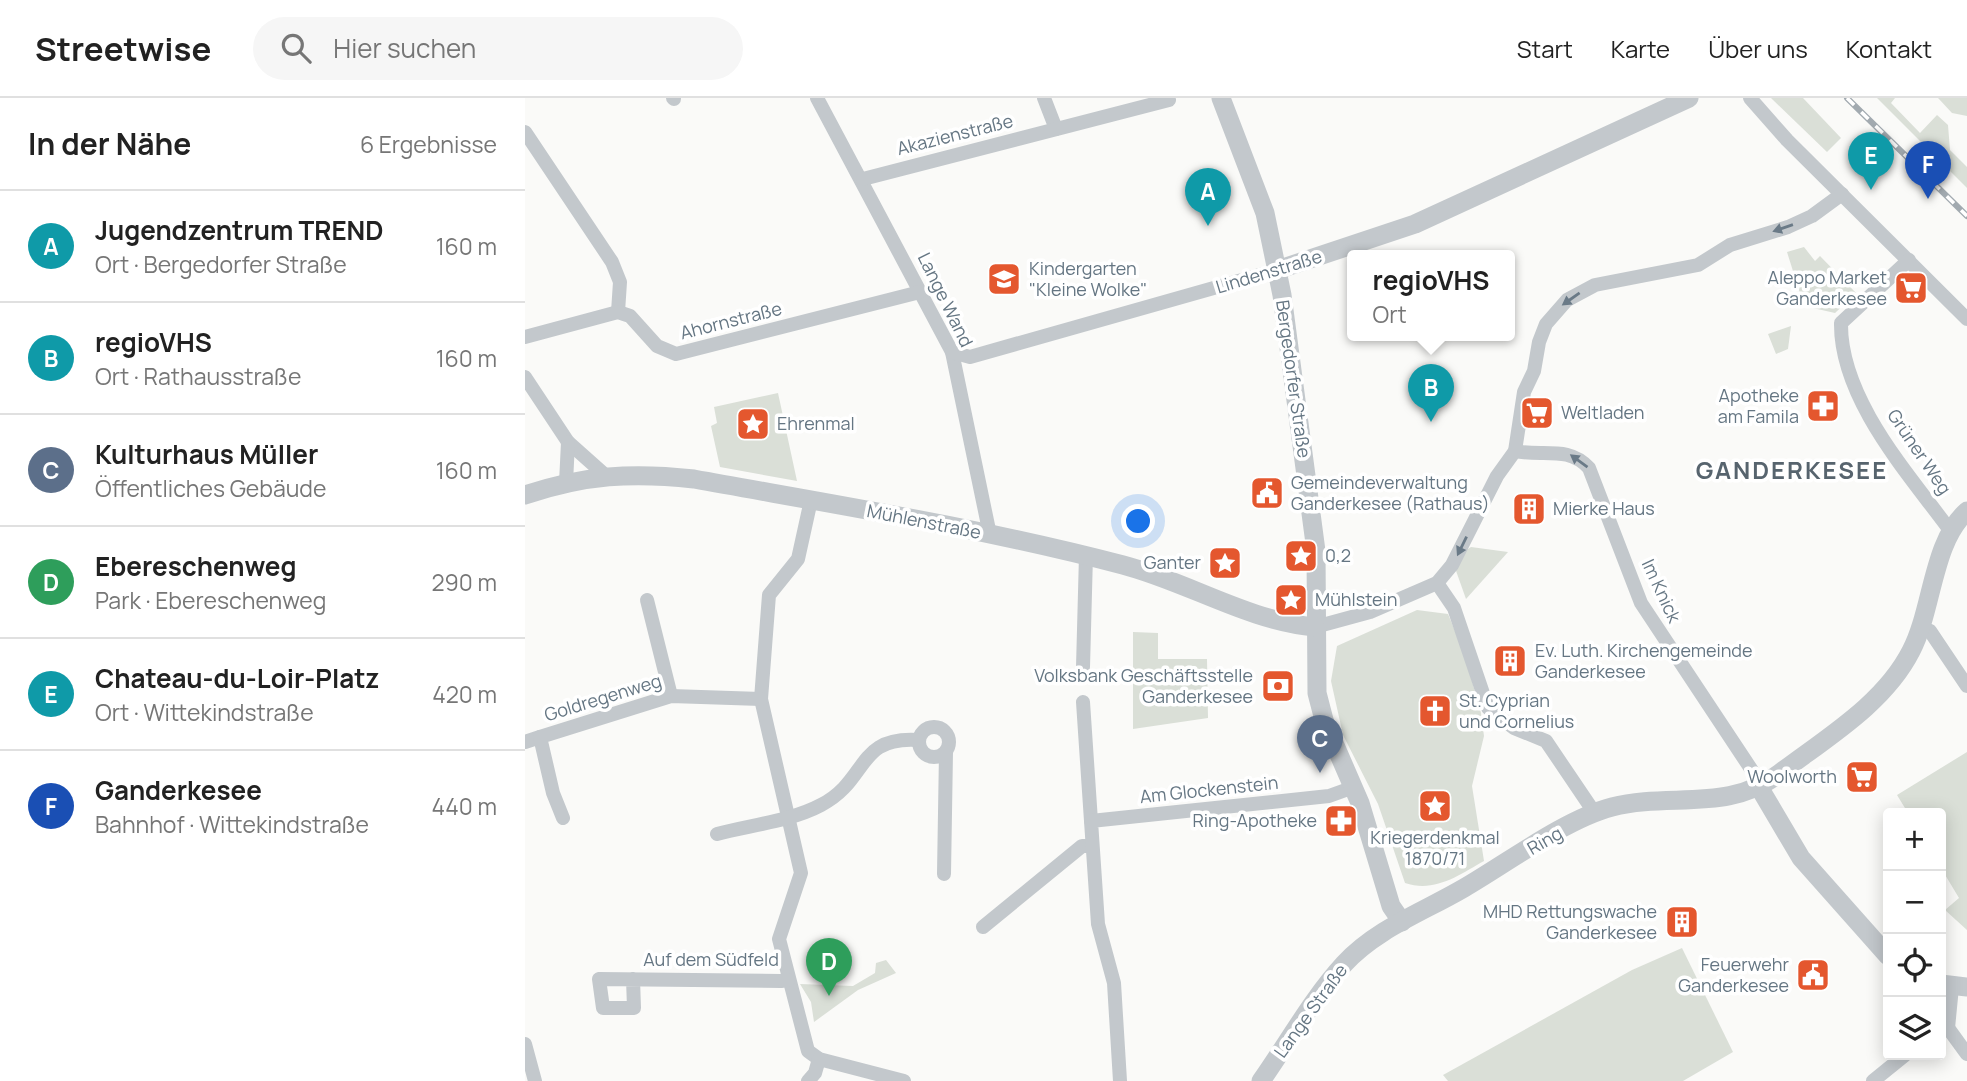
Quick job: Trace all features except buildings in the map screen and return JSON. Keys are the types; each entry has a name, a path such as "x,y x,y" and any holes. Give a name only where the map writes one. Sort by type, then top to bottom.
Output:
{"street":[{"name":"Lange Wand","path":"817,98 863,179 952,352 990,535"},
{"path":"1044,98 1056,129"},
{"name":"Bergedorfer Straße","path":"1221,98 1261,201 1277,270 1314,536 1315,627"},
{"name":"Lindenstraße","path":"952,352 970,357 1277,270 1415,224 1689,98"},
{"path":"1750,98 1787,140 1967,319"},
{"name":"Akazienstraße","path":"863,179 1169,100"},
{"path":"525,132 612,262 621,282 618,312 525,337"},
{"path":"1402,922 1389,900 1354,787 1324,720 1317,693 1315,627 1370,612 1437,583 1452,565 1497,476 1515,451 1524,392 1534,371 1539,342 1546,324 1567,300 1595,285 1698,265 1730,244 1788,227 1812,216 1842,194"},
{"name":"Grüner Weg","path":"1909,260 1841,323 1840,337 1860,396 1886,444 1949,529"},
{"name":"Ahornstraße","path":"618,312 629,316 657,346 676,354 920,292"},
{"path":"525,377 568,442 605,475"},
{"path":"566,483 568,442"},
{"name":"Im Knick","path":"1515,451 1530,454 1566,452 1579,457 1589,468 1641,603 1753,772 1759,787"},
{"name":"Mühlenstraße","path":"525,495 605,475 641,473 694,479 1086,555 1163,575 1286,624 1315,627"},
{"path":"811,500 799,559 769,595 761,698 801,873 779,939 808,1051 819,1059 904,1081"},
{"path":"1949,529 1967,511"},
{"name":"Ring","path":"1402,922 1594,812 1625,804 1722,799 1759,787 1882,692 1906,661 1921,628 1949,529"},
{"path":"1083,667 1086,555"},
{"path":"1437,583 1454,608 1488,708 1514,728 1546,741 1594,812"},
{"path":"647,600 671,696"},
{"path":"1921,628 1930,631 1967,686"},
{"name":"Goldregenweg","path":"563,818 553,793 540,737 671,696 761,698"},
{"path":"1083,702 1091,821 1090,846 1098,924 1114,984 1120,1081"},
{"path":"944,874 948,737 937,727 923,731 918,740 920,750 927,757 937,757 946,752"},
{"path":"525,742 540,737"},
{"path":"717,834 790,816 837,797 875,749 888,741 918,740"},
{"name":"Am Glockenstein","path":"1091,821 1329,796 1354,787"},
{"path":"1759,787 1801,858 1883,950"},
{"path":"983,927 1081,846 1090,846"},
{"name":"Lange Straße","path":"1261,1081 1344,964 1372,939 1402,922"},
{"name":"Auf dem Südfeld","path":"633,979 788,980"},
{"path":"1946,1019 1953,986"},
{"path":"1946,1031 1967,1054"},
{"path":"525,1044 535,1081"},
{"path":"808,1081 815,1073 819,1059"},
{"path":"1873,1081 1899,1060"}],"shaded area":[{"path":"1771,98 1803,98 1841,138 1827,152"},
{"path":"1877,98 1895,98 1891,103 1920,133 1937,115 1948,125 1950,150 1967,167 1967,188"},
{"path":"1938,98 1967,98 1967,116 1952,113"},
{"path":"1804,247 1815,261 1820,256 1856,293 1835,313 1804,306 1787,252"},
{"path":"1791,326 1788,349 1776,354 1768,334"},
{"path":"778,393 797,481 720,467 711,426 717,423 714,407"},
{"path":"1471,547 1508,552 1466,599 1455,568 1462,553"},
{"path":"1417,610 1448,614 1464,653 1481,713 1484,736 1472,786 1484,861 1456,877 1426,886 1405,883 1378,804 1343,735 1331,681 1337,646"},
{"path":"1133,632 1158,633 1158,659 1207,659 1208,718 1133,729"},
{"path":"1967,752 1967,930 1946,911 1959,898 1946,876 1946,808 1905,808 1897,795"},
{"path":"1682,948 1733,1052 1683,1081 1448,1081 1443,1075 1632,970"},
{"path":"886,960 896,973 858,990 814,1022 811,1002 800,984 853,986 875,973 876,963"}],"railway":[{"path":"1847,98 1967,216"}],"place":[{"name":"Chateau-du-Loir-Platz","path":"1871,190"},
{"name":"Ganderkesee","path":"1928,199"},
{"name":"Jugendzentrum TREND","path":"1208,226"},
{"name":"Kindergarten \"Kleine Wolke\"","path":"1004,279"},
{"name":"Aleppo Market Ganderkesee","path":"1911,288"},
{"name":"Apotheke am Famila","path":"1823,406"},
{"name":"Weltladen","path":"1537,413"},
{"name":"regioVHS","path":"1431,422"},
{"name":"Ehrenmal","path":"753,424"},
{"name":"Gemeindeverwaltung Ganderkesee (Rathaus)","path":"1267,493"},
{"name":"Mierke Haus","path":"1529,509"},
{"name":"0,2","path":"1301,556"},
{"name":"Ganter","path":"1225,563"},
{"name":"Mühlstein","path":"1291,600"},
{"name":"Ev. Luth. Kirchengemeinde Ganderkesee","path":"1510,661"},
{"name":"Volksbank Geschäftsstelle Ganderkesee","path":"1278,686"},
{"name":"St. Cyprian und Cornelius","path":"1435,711"},
{"name":"Kulturhaus Müller","path":"1320,773"},
{"name":"Woolworth","path":"1862,777"},
{"name":"Kriegerdenkmal 1870/71","path":"1435,806"},
{"name":"Ring-Apotheke","path":"1341,821"},
{"name":"MHD Rettungswache Ganderkesee","path":"1682,922"},
{"name":"Feuerwehr Ganderkesee","path":"1813,975"},
{"name":"Ebereschenweg","path":"829,996"}],"district":[{"name":"GANDERKESEE","path":"1792,471"}]}
